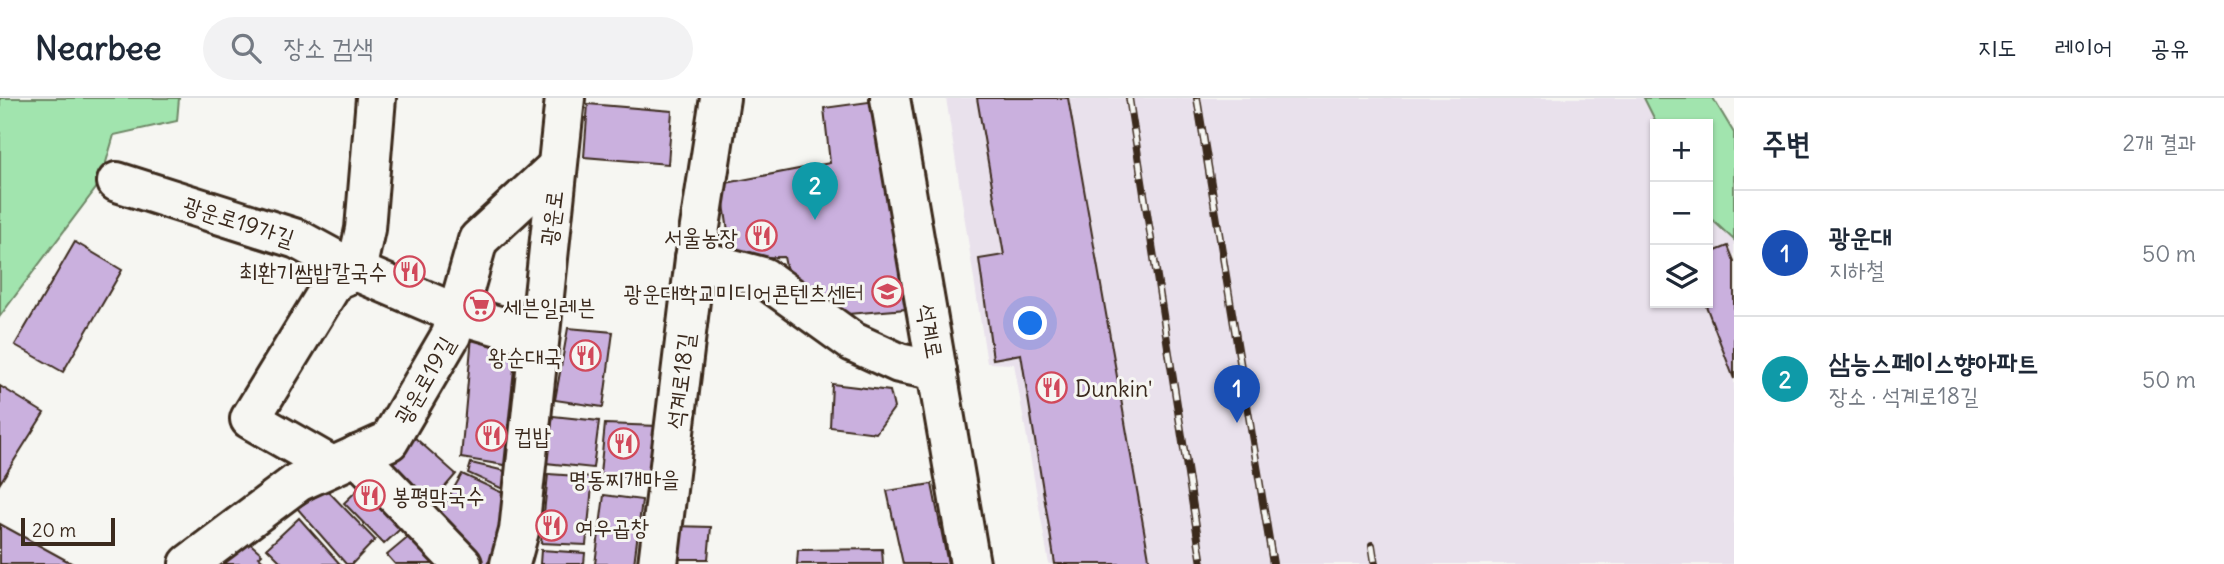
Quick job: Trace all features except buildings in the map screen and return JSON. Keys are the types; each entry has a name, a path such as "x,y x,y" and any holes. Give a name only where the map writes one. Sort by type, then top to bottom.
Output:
{"street":[{"path":"376,98 365,229 356,271 335,280 250,419 344,461 463,564"},
{"name":"광운로","path":"510,564 519,531 537,337 565,98"},
{"name":"석계로18길","path":"658,564 695,259 720,98"},
{"name":"석계로","path":"890,98 970,564"},
{"name":"광운로19길","path":"189,564 298,482 389,441 451,335 478,240 557,167"},
{"name":"광운로19가길","path":"117,183 298,239 356,271 457,314"},
{"path":"695,259 763,277 853,342 899,363 937,371"},
{"path":"457,314 537,337"}],"shaded area":[{"path":"946,98 1644,98 1654,119 1650,119 1650,308 1713,308 1713,221 1734,240 1734,564 1049,564 1014,364 987,363"}],"green space":[{"path":"0,98 179,98 177,121 114,135 100,183 0,316"},
{"path":"1644,98 1713,98 1734,133 1734,240 1713,221 1713,119 1654,119"}],"railway":[{"path":"1129,98 1202,564"},
{"path":"1197,98 1273,564"},
{"path":"1372,545 1375,564"}],"place":[{"name":"삼능스페이스향아파트","path":"815,220"},
{"name":"서울농장","path":"761,236"},
{"name":"최환기쌈밥칼국수","path":"410,271"},
{"name":"광운대학교미디어콘텐츠센터","path":"887,292"},
{"name":"세븐일레븐","path":"480,306"},
{"name":"왕순대국","path":"585,356"},
{"name":"Dunkin'","path":"1052,388"},
{"name":"광운대","path":"1237,423"},
{"name":"컵밥","path":"491,435"},
{"name":"명동찌개마을","path":"624,444"},
{"name":"봉평막국수","path":"369,495"},
{"name":"여우곱창","path":"552,526"}]}
